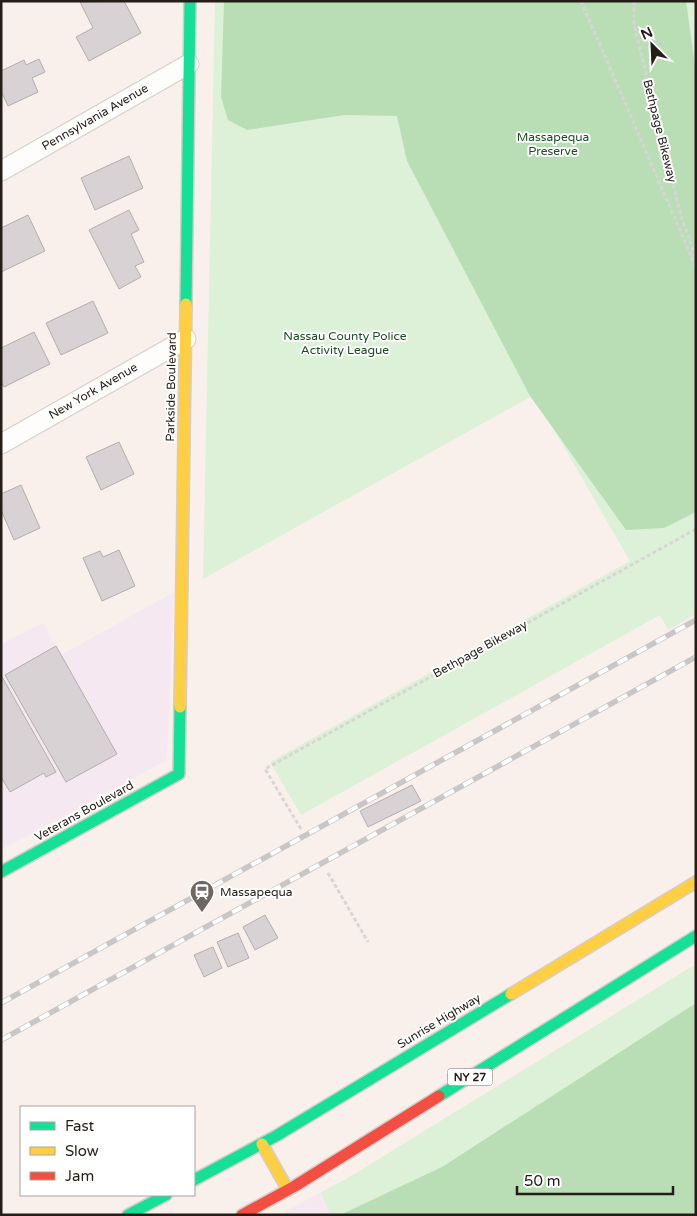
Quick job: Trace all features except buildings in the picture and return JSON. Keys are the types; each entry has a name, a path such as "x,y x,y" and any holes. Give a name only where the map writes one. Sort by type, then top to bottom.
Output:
{"main road":[{"name":"Parkside Boulevard","path":"179,774 190,1"},
{"name":"Veterans Boulevard","path":"1,872 179,774"},
{"name":"Sunrise Highway","path":"195,1179 262,1144 696,882"},
{"name":"NY 27","path":"242,1215 288,1190 696,936"},
{"path":"262,1144 288,1190"},
{"path":"128,1215 164,1196"}],"street":[{"name":"Pennsylvania Avenue","path":"1,171 189,64"},
{"name":"New York Avenue","path":"1,444 186,339"}],"path":[{"path":"581,1 696,267"},
{"name":"Bethpage Bikeway","path":"634,1 634,24 681,216 696,258"},
{"name":"Bethpage Bikeway","path":"301,829 265,769 696,528"},
{"path":"328,873 368,942"}],"shaded area":[{"path":"174,592 167,760 1,850 1,644 43,623 61,655"},
{"path":"346,1179 360,1215 279,1215 321,1192"}],"green space":[{"name":"Massapequa Preserve","path":"215,1 696,1 696,614 668,630 660,615 301,815 270,762 630,561 534,395 203,579"},
{"name":"Massapequa Preserve","path":"224,1 686,1 696,73 696,512 664,528 626,530 530,396 407,161 397,116 344,115 247,130 228,120 221,97"},
{"path":"696,964 696,1215 330,1215 321,1192 346,1179"},
{"path":"696,1003 696,1215 340,1215 442,1167"}],"railway":[{"path":"1,1003 696,620"},
{"path":"1,1040 696,657"}],"traffic: fast":[{"path":"186,304 190,1"},
{"path":"1,872 179,774 180,707"},
{"path":"439,1096 696,936"},
{"path":"195,1179 276,1136 511,994"},
{"path":"128,1215 164,1196"}],"traffic: slow":[{"path":"180,707 186,304"},
{"path":"511,994 696,882"},
{"path":"262,1144 288,1190"}],"traffic: jam":[{"path":"242,1215 295,1186 439,1096"}],"place":[{"name":"Massapequa","path":"202,913"}],"park label":[{"name":"Nassau County Police Activity League","path":"345,343"}]}
